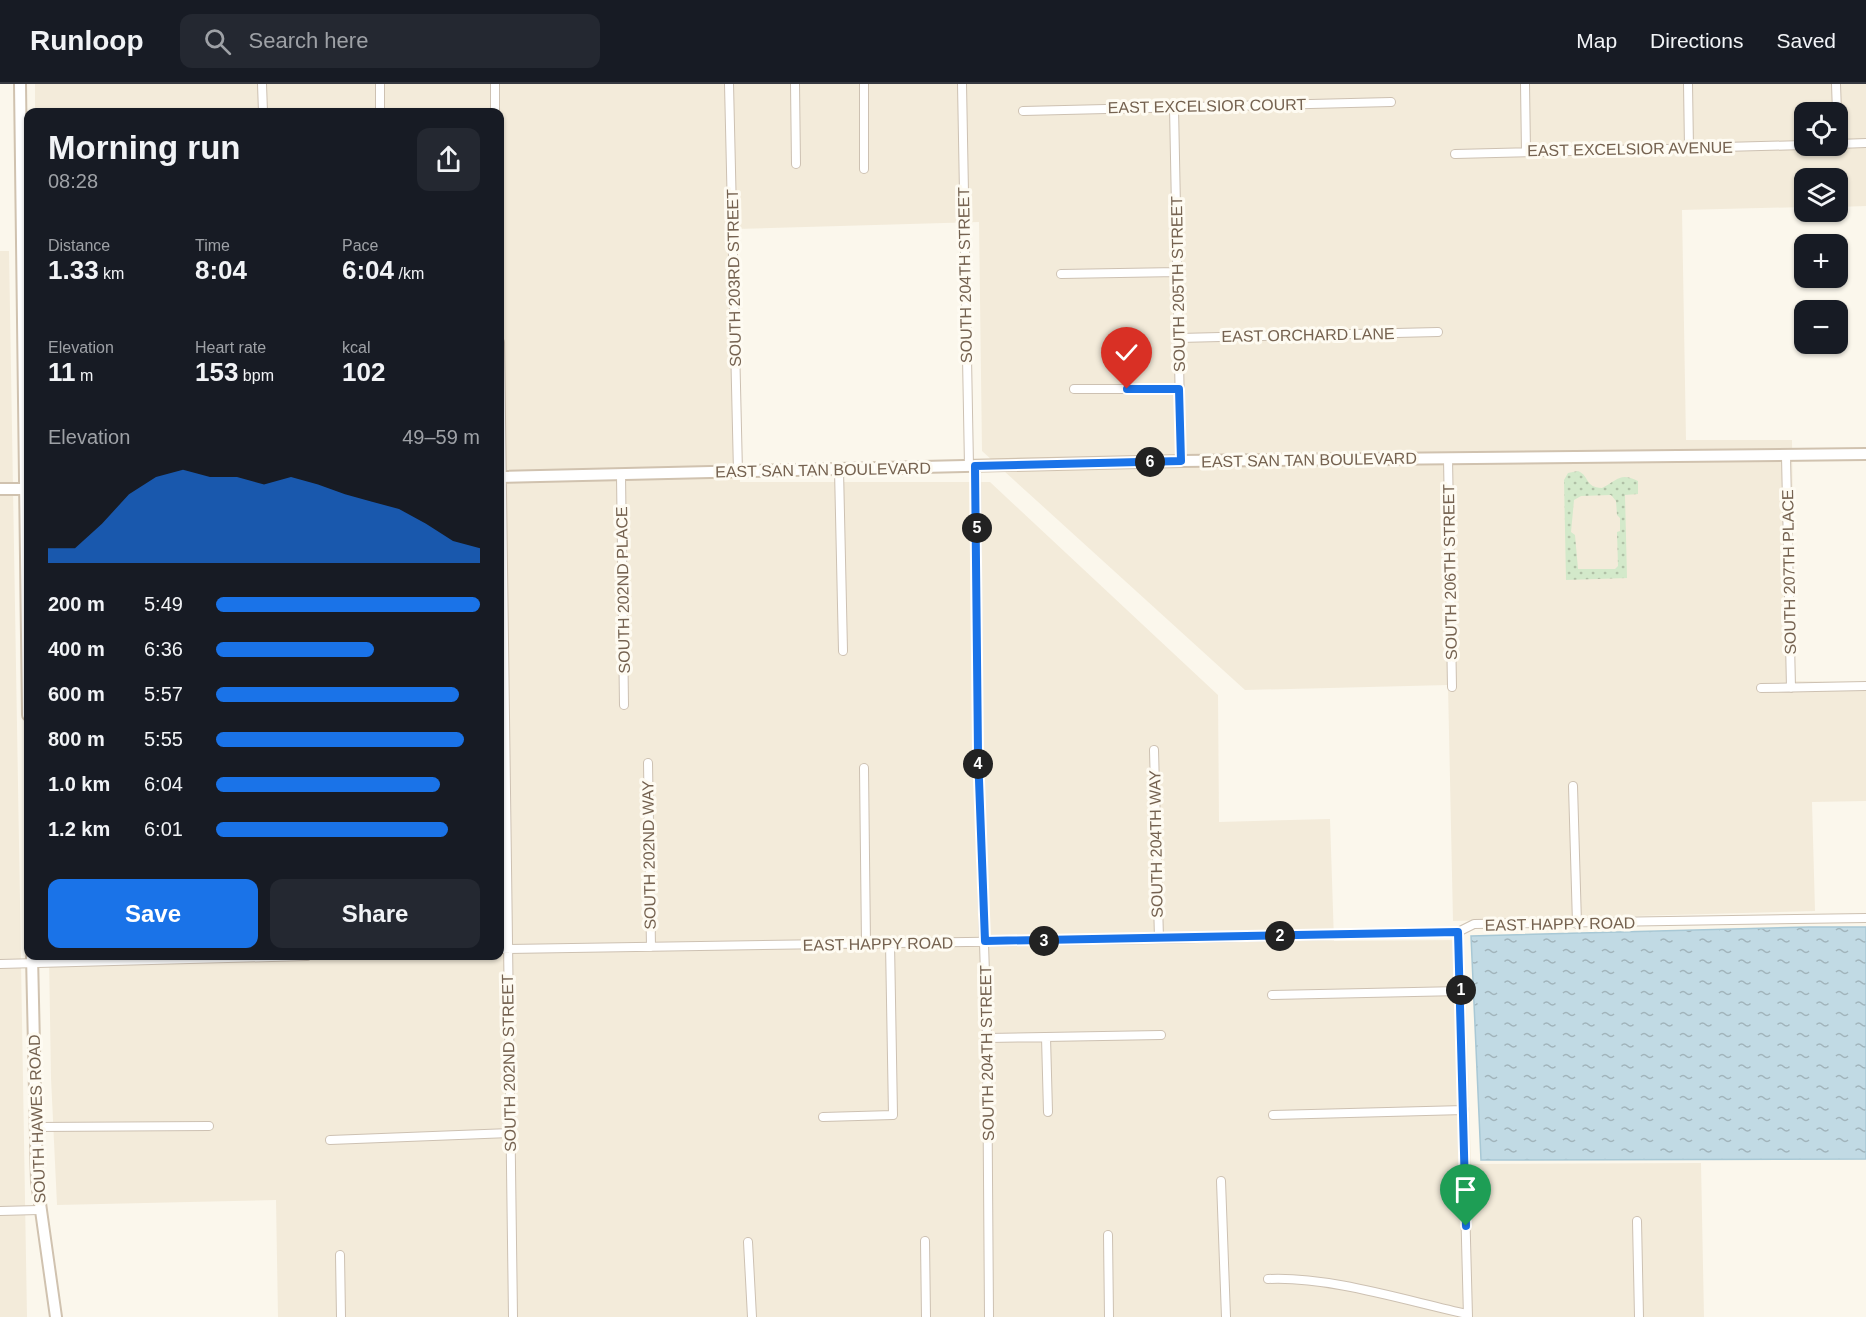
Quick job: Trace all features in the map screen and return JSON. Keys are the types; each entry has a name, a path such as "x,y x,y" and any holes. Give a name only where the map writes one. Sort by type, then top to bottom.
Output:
{"street":[{"path":"20,84 24,315"},
{"path":"262,84 263,108"},
{"path":"380,84 380,108"},
{"path":"495,84 495,108"},
{"name":"SOUTH 203RD STREET","path":"729,84 738,472"},
{"path":"795,84 796,164"},
{"path":"864,84 864,169"},
{"name":"SOUTH 204TH STREET","path":"962,84 978,753 985,941 990,1317"},
{"path":"1525,84 1526,152"},
{"path":"1689,84 1689,148"},
{"path":"1836,84 1837,102"},
{"name":"EAST EXCELSIOR COURT","path":"1023,111 1390,102"},
{"name":"SOUTH 205TH STREET","path":"1174,107 1181,461"},
{"path":"1848,144 1866,143"},
{"name":"EAST EXCELSIOR AVENUE","path":"1455,154 1794,145"},
{"path":"1061,274 1178,272"},
{"name":"EAST ORCHARD LANE","path":"1179,338 1438,332"},
{"path":"1074,389 1179,389"},
{"name":"EAST SAN TAN BOULEVARD","path":"504,477 1181,461 1866,454"},
{"name":"SOUTH 207TH PLACE","path":"1786,456 1791,688"},
{"name":"SOUTH 206TH STREET","path":"1448,458 1452,687"},
{"path":"839,469 843,651"},
{"name":"SOUTH 202ND PLACE","path":"621,475 624,705"},
{"path":"0,489 24,489"},
{"path":"1761,688 1866,686"},
{"name":"SOUTH 204TH WAY","path":"1154,750 1159,939"},
{"name":"SOUTH 202ND WAY","path":"648,763 651,947"},
{"path":"864,768 866,944"},
{"path":"1573,786 1577,924"},
{"name":"EAST HAPPY ROAD","path":"504,949 1159,939 1458,932 1474,924 1866,918"},
{"path":"1268,1279 1287,1278 1349,1288 1468,1315 1458,932"},
{"path":"823,1117 893,1115 890,944"},
{"path":"0,964 26,960"},
{"name":"SOUTH HAWES ROAD","path":"32,960 39,1210 56,1317"},
{"name":"SOUTH 202ND STREET","path":"503,960 511,1133 513,1317"},
{"path":"1272,995 1461,991"},
{"path":"987,1038 1161,1035"},
{"path":"1046,1037 1048,1112"},
{"path":"1273,1115 1464,1110"},
{"path":"35,1127 209,1126"},
{"path":"330,1140 511,1133"},
{"path":"1221,1181 1226,1317"},
{"path":"0,1211 39,1210"},
{"path":"1637,1221 1639,1317"},
{"path":"1108,1235 1109,1317"},
{"path":"925,1241 926,1317"},
{"path":"748,1242 752,1317"},
{"path":"340,1255 341,1317"}],"shaded area":[{"path":"35,84 1866,84 1866,206 1848,207 1848,168 1794,168 1794,207 1682,210 1686,440 1792,440 1795,681 1866,682 1866,801 1812,802 1815,911 1453,921 1448,685 1245,690 982,451 979,222 736,229 740,482 990,482 1218,695 1219,822 1330,819 1334,941 1464,940 1471,1164 1701,1163 1704,1317 278,1317 276,1200 57,1205 51,1078 49,960 504,960 504,108 35,108"},
{"path":"0,251 9,251 27,1317 0,1317"}],"green space":[{"path":"1578,471 1592,486 1602,488 1623,477 1638,481 1638,494 1625,495 1627,578 1566,580 1564,480 1568,473","holes":["1611,495 1616,501 1617,515 1620,518 1620,531 1617,532 1618,566 1615,569 1578,569 1575,535 1571,532 1574,500 1581,496"]}],"water":[{"path":"1866,927 1866,1159 1481,1160 1471,936"}],"route":[{"path":"1127,389 1179,389 1181,461 975,466 979,658 978,753 985,941 1458,932 1466,1226"}]}
